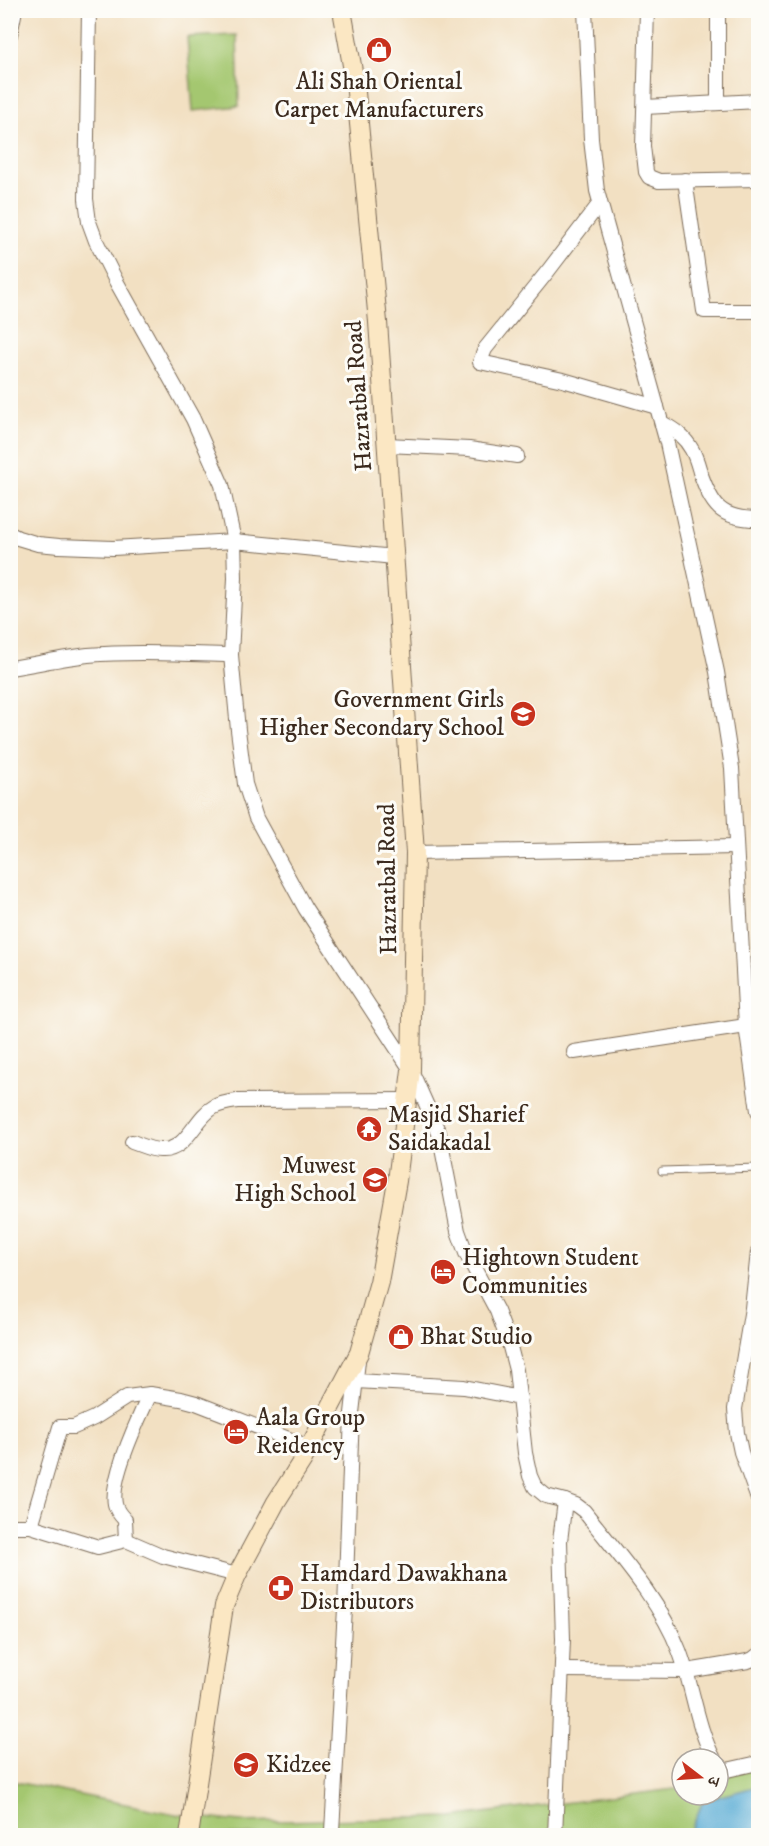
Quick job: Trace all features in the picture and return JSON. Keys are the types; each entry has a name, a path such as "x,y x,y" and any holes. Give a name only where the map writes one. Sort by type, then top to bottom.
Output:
{"main road":[{"name":"Hazratbal Road","path":"189,1836 224,1606 237,1575 276,1502 309,1448 359,1353 379,1282 397,1181 411,1070 415,853 378,322 356,93 342,10"}],"street":[{"path":"10,35 15,10"},
{"path":"89,10 86,199 89,222 116,281 193,419 222,485 234,541 235,578 231,655 245,784 256,818 305,908 411,1070 439,1133 453,1209 461,1238 466,1253 497,1311 509,1343 516,1370 525,1453 535,1487 540,1493 576,1505 584,1511 649,1594 678,1647 687,1671 699,1720 709,1747"},
{"path":"585,10 591,139 597,190 662,423 717,672 732,768 746,1026 759,1111"},
{"path":"647,10 643,146 646,172 649,177 659,181 759,179"},
{"path":"718,10 718,102"},
{"path":"645,106 759,101"},
{"path":"685,180 704,311 759,311"},
{"path":"600,203 475,362 562,380 657,407"},
{"path":"662,423 680,434 693,452 711,500 726,514 743,519 759,519"},
{"path":"387,445 469,449 518,456"},
{"path":"10,534 38,544 113,548 234,541 394,557"},
{"path":"10,668 89,655 129,653 231,655"},
{"path":"415,853 736,847"},
{"path":"574,1052 746,1026"},
{"path":"132,1142 158,1150 169,1149 184,1140 200,1119 214,1107 237,1101 408,1100"},
{"path":"759,1252 735,1409 741,1452 759,1500"},
{"path":"332,1831 345,1610 352,1413 359,1353"},
{"path":"356,1381 454,1386 520,1398"},
{"path":"31,1526 60,1427 74,1427 94,1418 127,1397 150,1394 196,1403 309,1448"},
{"path":"126,1540 125,1520 119,1514 115,1504 115,1491 133,1431 150,1394"},
{"path":"555,1836 563,1639 560,1541 565,1501"},
{"path":"10,1526 31,1526 98,1547 126,1540 163,1556 237,1575"},
{"path":"562,1670 687,1671 748,1661 759,1655"},
{"path":"730,1769 759,1763"}],"lane":[{"path":"662,1171 759,1168"}],"green space":[{"path":"237,35 239,106 193,111 187,37"},
{"path":"758,1756 758,1835 11,1835 10,1781 180,1815 240,1822 452,1817 670,1790 670,1807 730,1807 730,1775"}],"water":[{"path":"758,1786 758,1835 689,1835 701,1807 730,1807 730,1794"}],"place":[{"name":"Ali Shah Oriental Carpet Manufacturers","path":"379,50"},
{"name":"Government Girls Higher Secondary School","path":"523,714"},
{"name":"Masjid Sharief Saidakadal","path":"369,1129"},
{"name":"Muwest High School","path":"375,1180"},
{"name":"Hightown Student Communities","path":"443,1272"},
{"name":"Bhat Studio","path":"401,1337"},
{"name":"Aala Group Reidency","path":"236,1432"},
{"name":"Hamdard Dawakhana Distributors","path":"281,1588"},
{"name":"Kidzee","path":"246,1765"}]}
